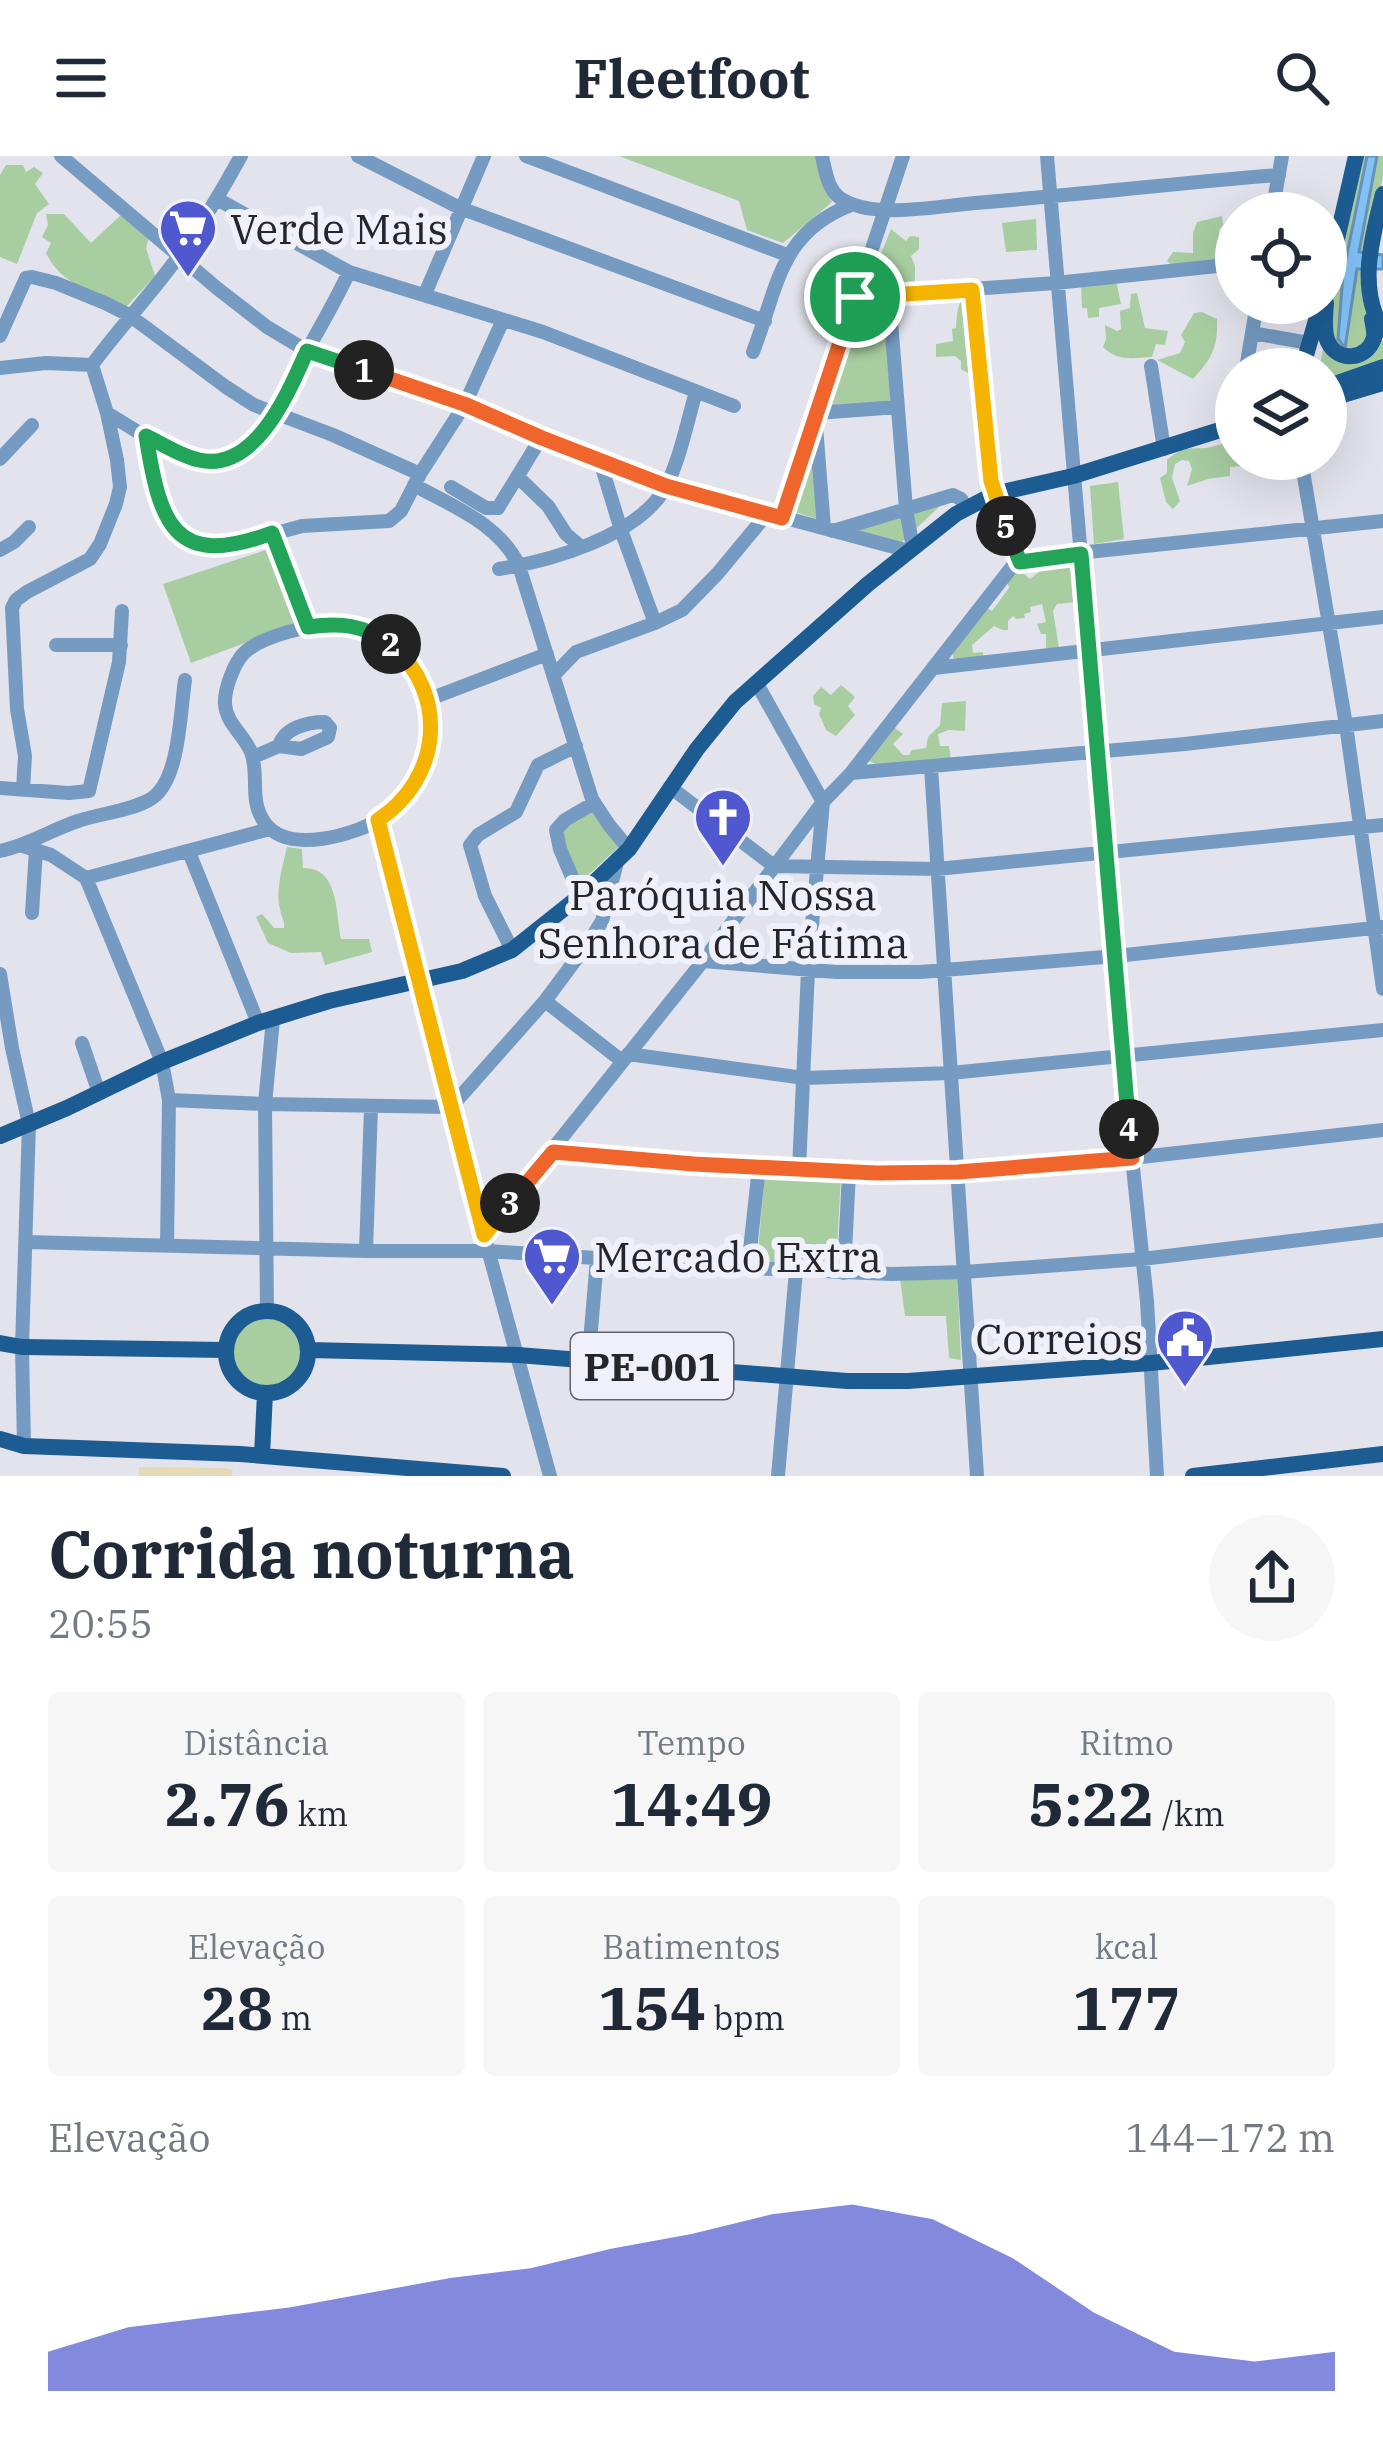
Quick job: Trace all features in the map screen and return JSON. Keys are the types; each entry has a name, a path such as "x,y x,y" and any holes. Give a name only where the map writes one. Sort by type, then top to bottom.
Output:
{"main road":[{"path":"1347,196 1356,156"},
{"path":"1325,324 1330,346 1342,355 1352,357 1366,350 1373,339 1370,304 1383,194"},
{"path":"1370,304 1382,330"},
{"path":"1308,348 1316,324"},
{"path":"1347,379 1383,367"},
{"path":"1347,393 1382,382"},
{"path":"0,1136 162,1062 266,1021 479,965 512,950 623,855 722,716 756,682 966,508 994,494 1073,476 1215,432"},
{"path":"268,1310 296,1322 308,1350 298,1378 280,1391 265,1393 239,1382 230,1371 226,1350 238,1322 268,1310"},
{"name":"PE-001","path":"308,1350 518,1355 882,1382 1151,1364 1383,1339"},
{"path":"0,1343 226,1350"},
{"path":"262,1455 265,1393"},
{"path":"0,1439 24,1445 262,1455 503,1476"},
{"path":"1192,1476 1383,1454"}],"street":[{"path":"62,156 178,257 307,351 464,404 666,486 911,550 890,296"},
{"path":"92,365 178,257 241,156"},
{"path":"358,156 460,208 765,321"},
{"path":"425,294 484,156"},
{"path":"526,156 787,255"},
{"path":"822,156 832,190 851,205"},
{"path":"554,675 576,652 655,623 690,604 774,516 816,416 903,156"},
{"path":"1047,156 1157,1476"},
{"path":"1276,192 1282,156"},
{"path":"753,352 787,255 814,225 851,205 887,209 1280,175"},
{"path":"217,199 349,272 543,332 734,406"},
{"path":"855,297 1215,266"},
{"path":"107,413 180,453 211,461 249,446 278,412 349,272"},
{"path":"0,336 29,277 56,283 129,315 254,405 417,479 494,531 519,566 594,803 623,855 597,932 545,1001 451,1107 169,1100"},
{"path":"972,290 994,494 1020,562"},
{"path":"146,436 158,496 171,521 188,539 205,547 226,547 302,526 382,522 397,515 464,404 503,320"},
{"path":"1250,348 1254,324"},
{"path":"1252,333 1309,343"},
{"path":"0,368 92,365"},
{"path":"22,789 25,756 17,709 12,608 28,592 90,560 120,487 107,413 92,365"},
{"path":"1151,366 1164,449"},
{"path":"499,569 580,546 621,530 642,514 666,486 696,392"},
{"path":"816,416 898,407"},
{"path":"816,416 829,530"},
{"path":"0,459 32,425"},
{"path":"451,487 493,510 502,504 542,438"},
{"path":"600,461 655,623"},
{"path":"519,478 580,546"},
{"path":"1304,480 1378,928 1383,989"},
{"path":"829,530 953,495 966,508"},
{"path":"484,1235 998,582 1020,562 1383,520"},
{"path":"0,550 28,527"},
{"path":"272,533 308,627"},
{"path":"0,788 89,791 121,645 122,611"},
{"path":"934,668 1383,617"},
{"path":"86,878 270,830 314,840 345,834 396,807 419,775 432,732 428,700 412,665 385,639 352,625 308,627 248,650 235,668 225,705 253,757 255,802 270,830"},
{"path":"56,644 121,645"},
{"path":"428,700 548,654"},
{"path":"0,851 30,848 74,822 148,801 162,790 171,771 185,680"},
{"path":"756,682 823,802 808,970 799,1169"},
{"path":"851,772 1228,740 1383,721"},
{"path":"253,757 279,746"},
{"path":"512,950 485,896 470,845 517,812 538,765 575,746"},
{"path":"932,767 977,1476"},
{"path":"670,787 774,866 937,869 1383,825"},
{"path":"235,839 255,802"},
{"path":"580,896 556,830 594,803"},
{"path":"378,820 550,1476"},
{"path":"30,848 86,878 162,1062 169,1100 167,1246"},
{"path":"30,848 32,913"},
{"path":"189,852 266,1021 268,1310"},
{"path":"703,961 888,973 1116,956 1378,928"},
{"path":"1,982 29,1124 24,1445"},
{"path":"545,1001 625,1058 804,1078 951,1073 1383,1030"},
{"path":"82,1043 99,1093"},
{"path":"366,1251 371,1107"},
{"path":"553,1152 849,1172 958,1172 1383,1130"},
{"path":"748,1268 759,1167"},
{"path":"844,1273 849,1172"},
{"path":"26,1242 488,1251 796,1271 964,1272 1142,1259 1383,1230"},
{"path":"590,1342 597,1258"},
{"path":"778,1476 796,1271"}],"green space":[{"path":"619,156 815,156 832,202 783,243 747,230 739,201"},
{"path":"1359,156 1383,156 1370,237 1371,333 1359,352 1335,346 1332,324 1347,324 1347,209"},
{"path":"6,165 23,165 26,172 34,167 43,173 35,184 49,204 37,213 17,264 0,257 0,175"},
{"path":"46,214 64,214 91,243 121,215 149,238 146,248 155,276 126,307 80,287 46,253 51,243 42,237 48,225"},
{"path":"1215,218 1215,261 1173,266 1167,261 1173,252 1193,253 1197,222"},
{"path":"1036,219 1037,250 1006,252 1002,223"},
{"path":"891,229 906,241 910,236 919,237 919,249 911,256 915,287 871,287"},
{"path":"1116,280 1121,304 1099,308 1099,317 1088,318 1087,308 1082,308 1081,283"},
{"path":"967,293 974,372 969,374 955,356 936,357 936,344 953,341 959,304"},
{"path":"1137,293 1145,328 1168,331 1165,345 1156,344 1152,357 1120,357 1103,347 1105,325 1121,329 1120,311 1130,308 1131,294"},
{"path":"860,302 884,304 892,403 826,408"},
{"path":"1194,313 1215,318 1217,324 1215,345 1193,379 1157,360 1180,353 1185,342 1181,335"},
{"path":"1379,331 1383,363 1347,374 1347,357 1353,362"},
{"path":"1215,446 1215,478 1187,486 1192,469 1189,461 1175,464 1172,478 1180,501 1173,509 1166,502 1160,478 1167,473 1167,460 1185,450"},
{"path":"811,452 813,455 820,520 789,510"},
{"path":"1118,482 1124,539 1094,544 1090,486"},
{"path":"942,504 902,542 850,530"},
{"path":"269,549 296,624 191,663 163,584"},
{"path":"1072,565 1077,602 1057,604 1053,611 1059,648 1046,651 1046,634 1041,634 1037,624 1046,622 1042,604 1030,607 1025,618 1013,616 1008,630 994,626 972,645 973,653 983,652 983,658 953,658 953,642 984,606 992,611 1009,588 1005,575 1022,572 1030,579 1045,567"},
{"path":"841,685 855,697 848,706 855,715 836,736 826,730 813,696 821,687 831,695"},
{"path":"966,701 965,731 938,734 940,746 949,746 951,760 878,765 869,761 895,728 903,734 893,744 903,755 926,748 928,737 940,725 942,703"},
{"path":"593,808 621,845 577,885 559,841 567,821"},
{"path":"287,847 302,849 303,868 315,870 330,883 341,939 369,939 372,952 325,965 321,952 291,953 268,943 256,917 262,914 274,928 284,928 278,894"},
{"path":"765,1173 841,1177 836,1266 757,1262"},
{"path":"957,1276 961,1360 949,1358 946,1316 905,1316 900,1278"},
{"path":"265,1313 292,1324 303,1351 292,1378 265,1389 238,1378 227,1351 238,1324"}],"sand":[{"path":"139,1467 233,1470 231,1476 139,1476"}],"water":[{"path":"1367,156 1377,156 1359,252 1383,255 1383,269 1357,269 1345,348 1338,339 1339,324 1347,324 1347,254"}],"place":[{"name":"Verde Mais","path":"188,279"},
{"name":"Paróquia Nossa Senhora de Fátima","path":"723,868"},
{"name":"Mercado Extra","path":"552,1307"},
{"name":"Correios","path":"1185,1389"}],"route":[{"path":"972,290 991,481 1020,562 1081,554 1132,1158 958,1172 876,1173 553,1152 484,1235 378,820 405,797 425,760 432,732 422,685 402,654 374,633 340,623 308,627 272,533 212,547 196,544 180,533 158,496 146,436 199,460 237,454 278,412 307,351 464,404 666,486 782,518 855,297 972,290"}]}
